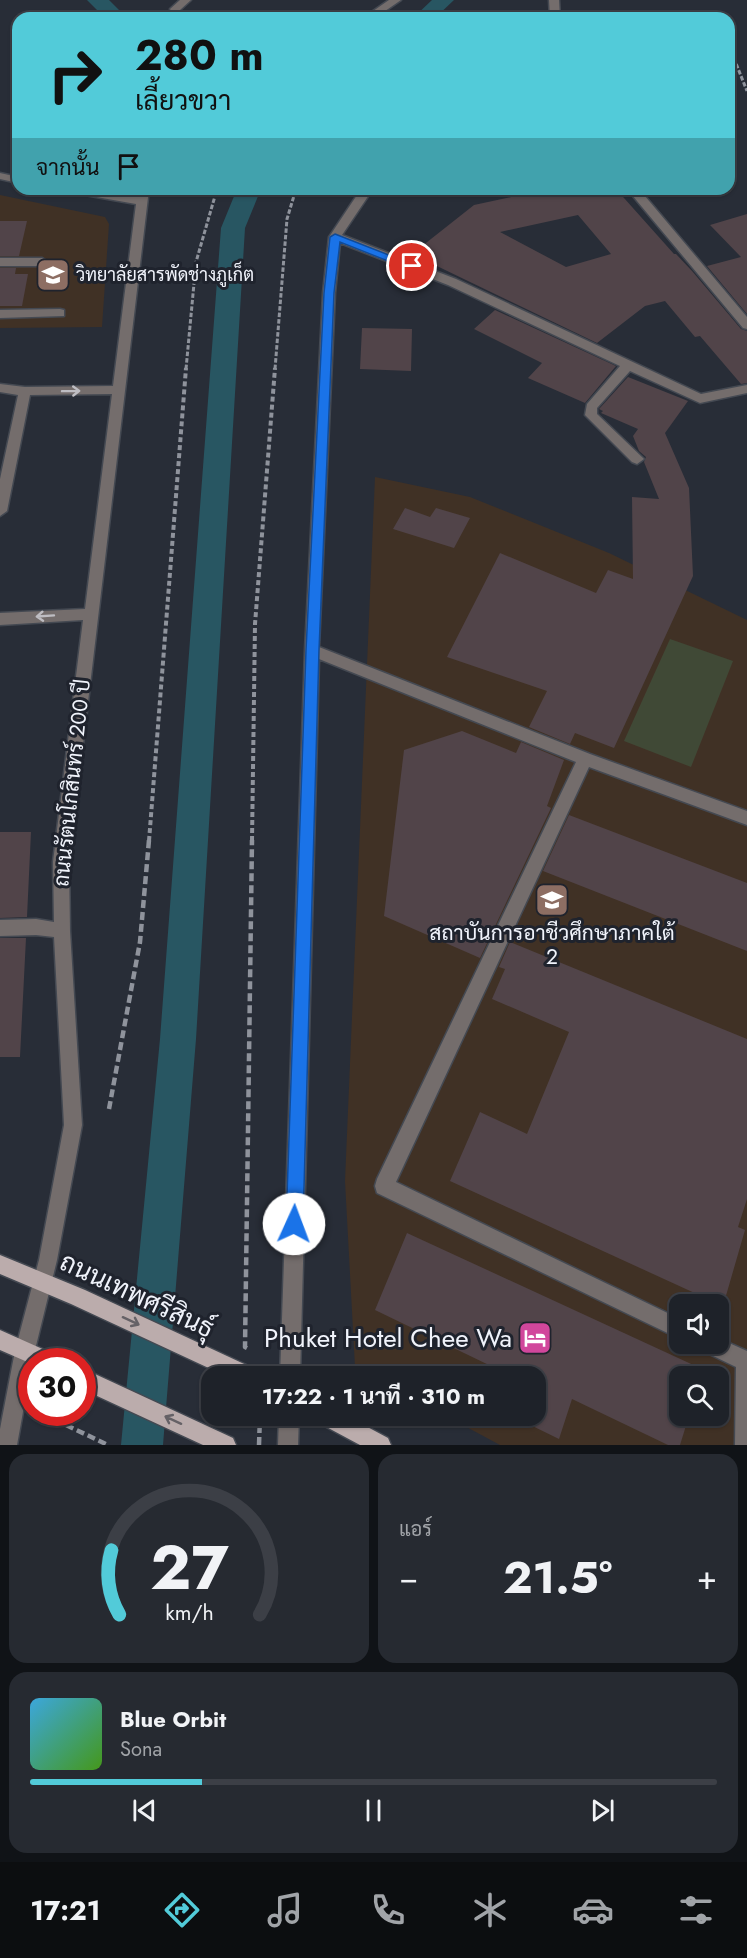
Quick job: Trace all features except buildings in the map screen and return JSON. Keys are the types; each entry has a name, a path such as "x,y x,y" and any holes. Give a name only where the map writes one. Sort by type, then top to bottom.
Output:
{"main road":[{"name":"ถนนเทพศรีสินธุ์","path":"0,1264 78,1297 226,1366"},
{"path":"0,1340 18,1348"},
{"path":"96,1385 226,1445"},
{"path":"345,1426 381,1445"}],"street":[{"path":"177,12 175,9 186,0"},
{"path":"377,12 396,0"},
{"name":"ถนนรัตนโกสินทร์ 200 ปี","path":"26,1348 42,1281 73,1125 62,931 61,862 142,195"},
{"path":"290,1366 312,650 329,293 335,237 363,195"},
{"path":"638,195 747,325"},
{"path":"335,237 452,282 700,399 747,389"},
{"path":"0,262 42,262"},
{"path":"0,314 60,313"},
{"path":"627,366 595,401 591,407 591,415 637,459"},
{"path":"0,388 25,391 117,390"},
{"path":"0,512 25,391"},
{"path":"0,619 90,614"},
{"path":"312,650 585,759 747,818"},
{"path":"585,759 384,1186 669,1324"},
{"path":"0,928 36,927 62,931"},
{"path":"729,1352 746,1360 745,1445"},
{"name":"ถนนรัตนโกสินทร์ 200 ปี","path":"7,1445 18,1388"},
{"path":"288,1445 289,1426"}],"path":[{"path":"735,61 747,91"},
{"path":"109,1109 140,942 164,658 180,430 196,262 215,195"},
{"path":"253,1351 245,1347 255,624 287,219 294,195"},
{"path":"68,1426 108,1445"},
{"path":"259,1445 260,1426"}],"shaded area":[{"name":"วิทยาลัยสารพัดช่างภูเก็ต","path":"0,195 105,217 109,224 102,327 0,328"},
{"name":"สถาบันการอาชีวศึกษาภาคใต้ 2","path":"375,477 470,497 609,553 747,620 747,1445 500,1445 465,1426 546,1426 546,1366 355,1366 345,1181"}],"green space":[{"path":"670,639 733,661 691,767 624,741"}],"waterway":[{"path":"97,0 110,12"},
{"path":"430,12 444,0"},
{"path":"142,1445 178,1039 233,228 247,195"}],"place":[{"name":"วิทยาลัยสารพัดช่างภูเก็ต","path":"53,275"},
{"name":"สถาบันการอาชีวศึกษาภาคใต้ 2","path":"552,900"},
{"name":"Phuket Hotel Chee Wa","path":"535,1338"}],"route":[{"path":"294,1224 312,650 329,293 335,237 412,266"}]}
